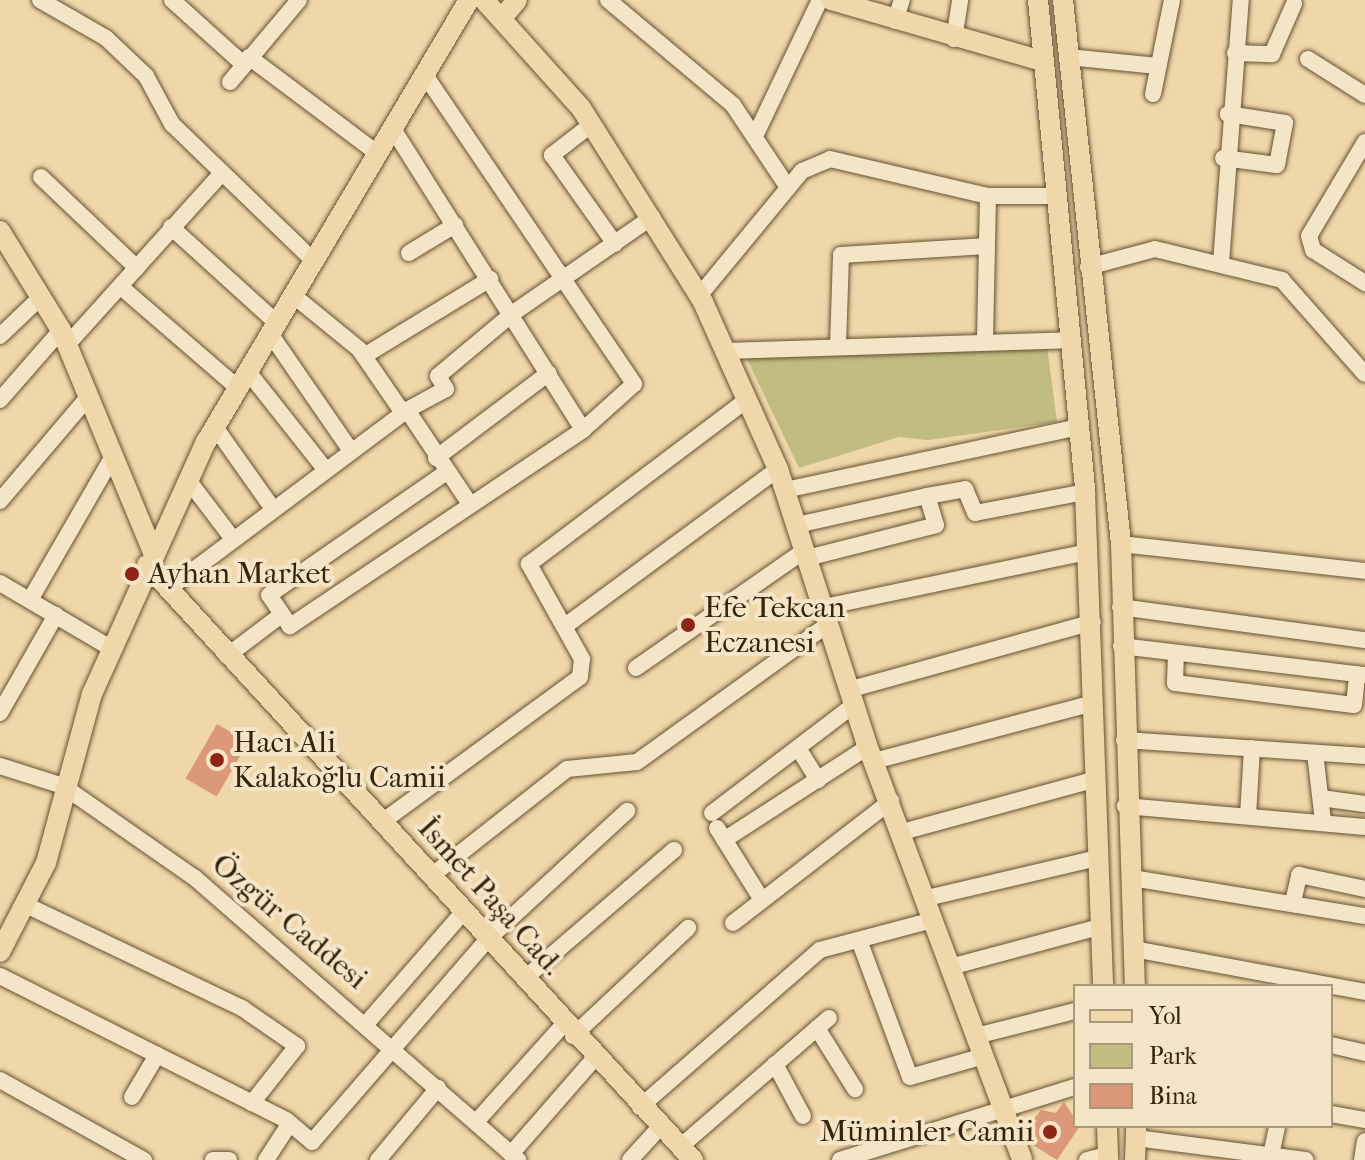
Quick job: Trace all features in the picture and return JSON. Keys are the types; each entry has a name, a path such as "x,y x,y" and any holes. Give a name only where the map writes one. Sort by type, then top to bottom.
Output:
{"main road":[{"path":"3,940 28,906 46,863 63,786 111,648 188,480 215,427 469,0"},
{"path":"484,0 592,124 699,296 725,351 778,469 851,698 1022,1160"},
{"path":"502,18 517,0"},
{"path":"831,0 954,39 1043,61"},
{"path":"1038,0 1052,196 1085,492 1093,622 1093,780 1103,984"},
{"path":"1063,0 1088,267 1121,544 1125,806 1132,878 1135,984"},
{"name":"İsmet Paşa Cad.","path":"2,237 42,296 64,337 113,456 150,559 168,589 382,822 435,873 594,1059 687,1153"},
{"path":"1107,1128 1108,1157"},
{"path":"1135,1160 1136,1132"}],"street":[{"path":"40,0 106,38 136,67 172,124 315,262"},
{"path":"172,0 246,60 378,154"},
{"path":"230,82 299,0"},
{"path":"608,0 703,74 756,134 787,186"},
{"path":"756,134 820,0"},
{"path":"895,21 902,0"},
{"path":"954,39 960,0"},
{"path":"1153,94 1172,0"},
{"path":"1221,263 1223,158 1241,0"},
{"path":"1235,53 1272,54 1294,4"},
{"path":"1068,57 1158,66"},
{"path":"1308,59 1365,95"},
{"path":"425,75 634,384 583,430 290,626 269,595 444,474"},
{"path":"1223,158 1277,165 1285,123 1228,114"},
{"path":"592,124 552,155 615,244"},
{"path":"393,129 513,313 583,430"},
{"path":"1365,142 1309,236 1313,250 1365,283"},
{"path":"699,296 787,186 830,159 988,196 1052,196"},
{"path":"0,400 121,287 222,173"},
{"path":"41,177 137,268"},
{"path":"985,340 988,196"},
{"path":"168,589 405,411 446,389 438,376 513,313 564,281 652,217"},
{"path":"409,253 455,225"},
{"path":"171,227 275,329 351,451"},
{"path":"838,346 841,255 987,246"},
{"path":"1088,267 1155,249 1282,280 1365,374"},
{"path":"364,356 490,279"},
{"path":"121,287 244,381 326,470"},
{"path":"0,336 42,296"},
{"path":"294,296 364,356 405,411 444,474 470,504"},
{"path":"725,351 985,340 1069,340"},
{"path":"436,458 549,373"},
{"path":"0,501 89,396"},
{"path":"382,822 580,677 582,659 529,564 747,400"},
{"path":"215,427 273,509"},
{"path":"785,490 1078,427"},
{"path":"30,600 113,456"},
{"path":"565,626 778,469"},
{"path":"188,480 233,539"},
{"path":"797,525 965,489 975,513 1085,492"},
{"path":"636,668 806,554 936,525 927,496"},
{"path":"1121,544 1365,571"},
{"path":"435,873 567,769 637,762 826,616 1087,552"},
{"path":"0,583 111,648"},
{"path":"1120,607 1365,640"},
{"path":"0,713 56,615"},
{"path":"227,656 281,615"},
{"path":"718,827 851,698 1093,622"},
{"path":"1121,646 1361,675 1354,705 1175,683 1176,653"},
{"path":"718,827 871,754 1093,703"},
{"path":"1124,740 1365,756"},
{"path":"798,748 818,780"},
{"path":"1248,816 1252,748"},
{"path":"1315,753 1323,821"},
{"name":"Özgür Caddesi","path":"0,766 63,786 195,878 366,1024 514,1157"},
{"path":"902,832 1093,780"},
{"path":"1321,798 1365,804"},
{"path":"733,923 891,801"},
{"path":"1125,806 1365,827"},
{"path":"0,976 290,1123 312,1142 489,938 627,811"},
{"path":"718,827 762,900"},
{"path":"524,979 674,850"},
{"path":"927,898 1097,858"},
{"path":"1293,902 1299,875 1365,889"},
{"path":"1132,878 1365,916"},
{"path":"28,906 242,1008 297,1046 252,1103"},
{"path":"366,1024 465,910"},
{"path":"640,1107 820,950 933,920"},
{"path":"950,967 1099,927"},
{"path":"476,1122 568,1030 688,928"},
{"path":"859,940 910,1077 980,1046 1073,1012"},
{"path":"1134,949 1300,983 1321,984"},
{"path":"1333,985 1364,986"},
{"path":"687,1153 775,1064 823,1023 855,1089"},
{"path":"1333,1045 1365,1053"},
{"path":"132,1097 157,1055"},
{"path":"514,1157 594,1059"},
{"path":"775,1064 803,1116"},
{"path":"0,1080 144,1160"},
{"path":"378,1160 438,1088"},
{"path":"840,1160 1004,1112 1073,1088"},
{"path":"1333,1114 1365,1120"},
{"path":"266,1160 290,1123"},
{"path":"630,1160 660,1127"},
{"path":"1270,1158 1277,1128"},
{"path":"1136,1132 1270,1158 1306,1160"},
{"path":"1362,1160 1365,1141"},
{"path":"1087,1160 1108,1157"},
{"path":"213,1160 229,1160"}],"green space":[{"path":"1047,346 1057,422 928,440 899,437 799,468 746,357"}],"building":[{"name":"Hacı Ali Kalakoğlu Camii","path":"217,724 248,742 217,797 185,779"},
{"name":"Müminler Camii","path":"1064,1102 1073,1116 1073,1128 1079,1128 1057,1160 1020,1137 1041,1110 1056,1113"}],"place":[{"name":"Ayhan Market","path":"132,574"},
{"name":"Efe Tekcan Eczanesi","path":"688,625"},
{"name":"Hacı Ali Kalakoğlu Camii","path":"217,760"},
{"name":"Müminler Camii","path":"1050,1132"}]}
